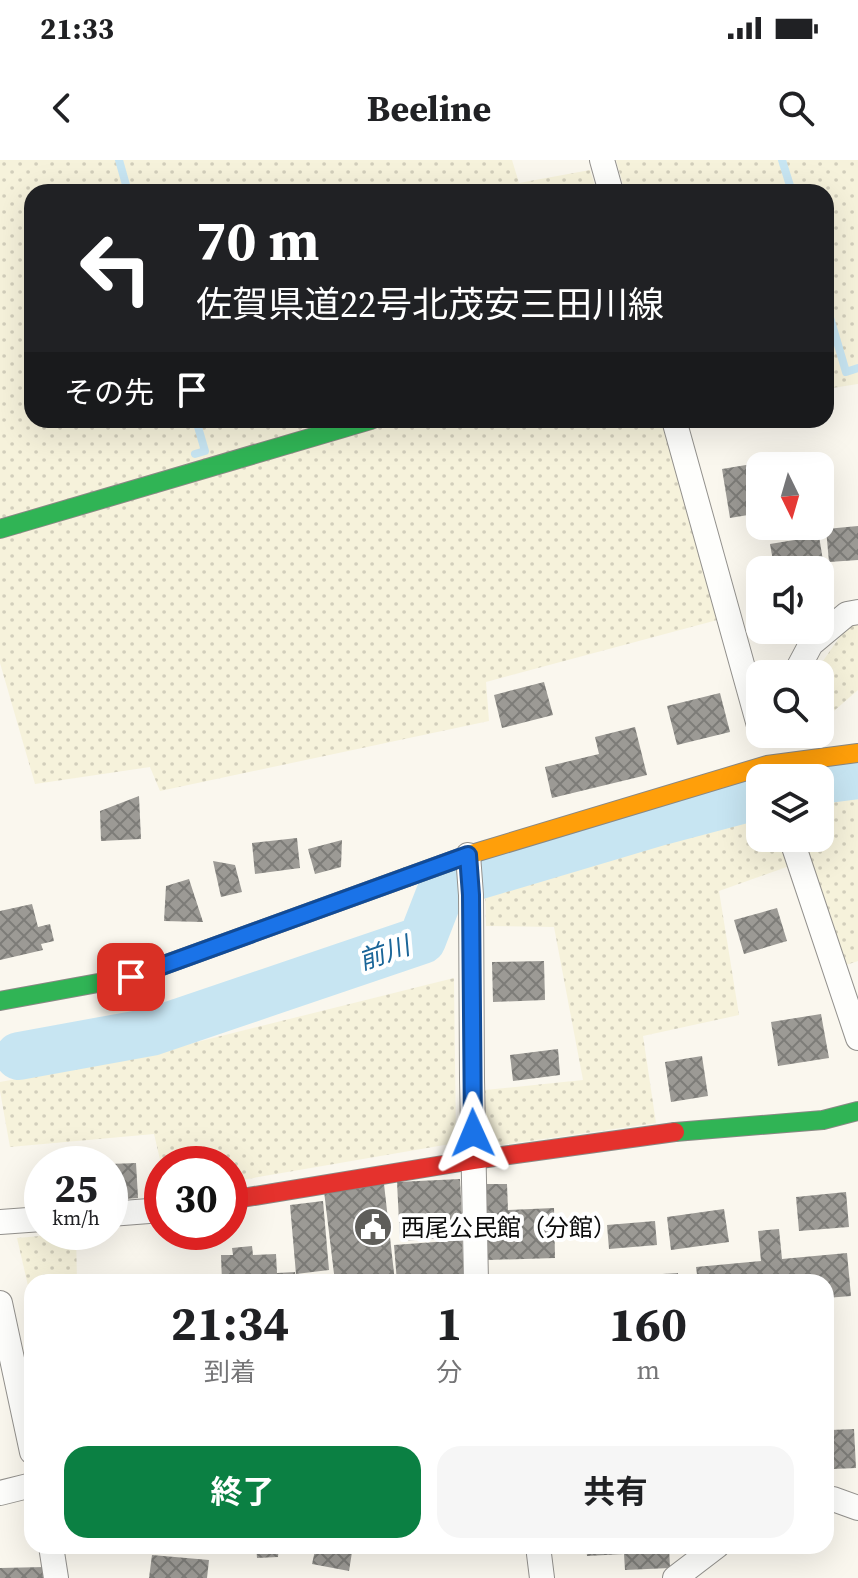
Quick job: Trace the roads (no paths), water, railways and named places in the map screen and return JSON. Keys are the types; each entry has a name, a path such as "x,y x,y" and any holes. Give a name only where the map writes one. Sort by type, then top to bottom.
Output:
{"street":[{"path":"602,160 609,184"},
{"path":"0,529 344,428"},
{"path":"676,428 746,678"},
{"path":"802,660 811,644 847,614 858,612"},
{"path":"806,764 858,753"},
{"path":"0,1001 131,977 468,855 746,778"},
{"path":"796,852 858,1038"},
{"path":"468,855 476,1274"},
{"path":"248,1197 662,1133 823,1120 858,1111"},
{"path":"0,1222 24,1220"},
{"path":"0,1303 24,1415"},
{"path":"0,1493 24,1487"},
{"path":"834,1499 858,1508"},
{"path":"52,1554 56,1578"},
{"path":"539,1554 542,1578"},
{"path":"675,1578 706,1554"}],"waterway":[{"path":"119,160 126,184"},
{"path":"782,160 790,184"},
{"path":"834,331 846,372 858,368"},
{"path":"195,454 205,451 198,428"},
{"name":"前川","path":"834,778 858,775"},
{"name":"前川","path":"19,1056 151,1032 422,940 443,886 746,799"}],"place":[{"name":"西尾公民館（分館）","path":"373,1227"}]}
